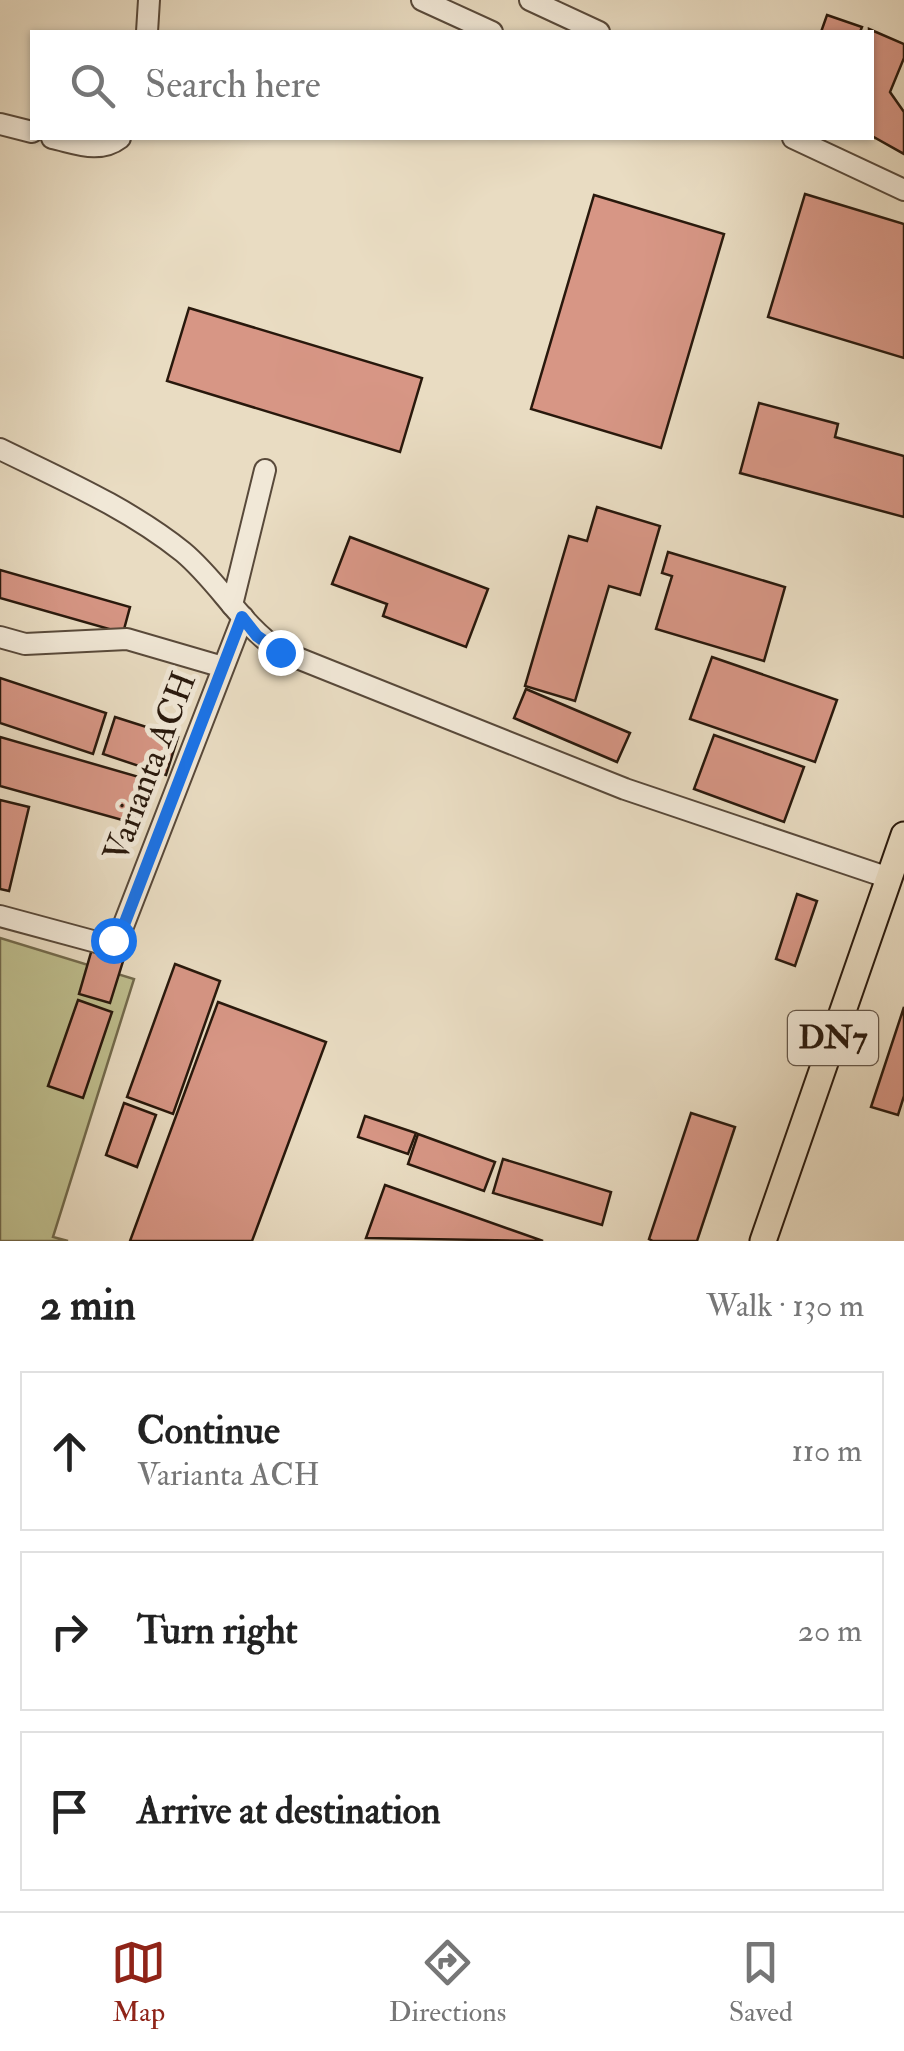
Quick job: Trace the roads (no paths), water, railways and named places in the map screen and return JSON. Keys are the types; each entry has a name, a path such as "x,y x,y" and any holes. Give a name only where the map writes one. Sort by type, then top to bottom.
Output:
{"main road":[{"name":"DN7","path":"763,1241 904,835"}],"street":[{"path":"147,30 149,0"},
{"path":"422,0 488,30"},
{"path":"530,0 595,30"},
{"path":"0,124 30,132"},
{"path":"60,140 92,148 117,140"},
{"path":"798,140 835,155"},
{"path":"809,140 904,190"},
{"path":"0,449 118,507 184,553 257,636 280,652 625,789 889,878"},
{"name":"Varianta ACH","path":"0,916 100,943 113,940 122,930 223,667 265,470"},
{"path":"0,638 26,644 126,639 223,667"}]}
